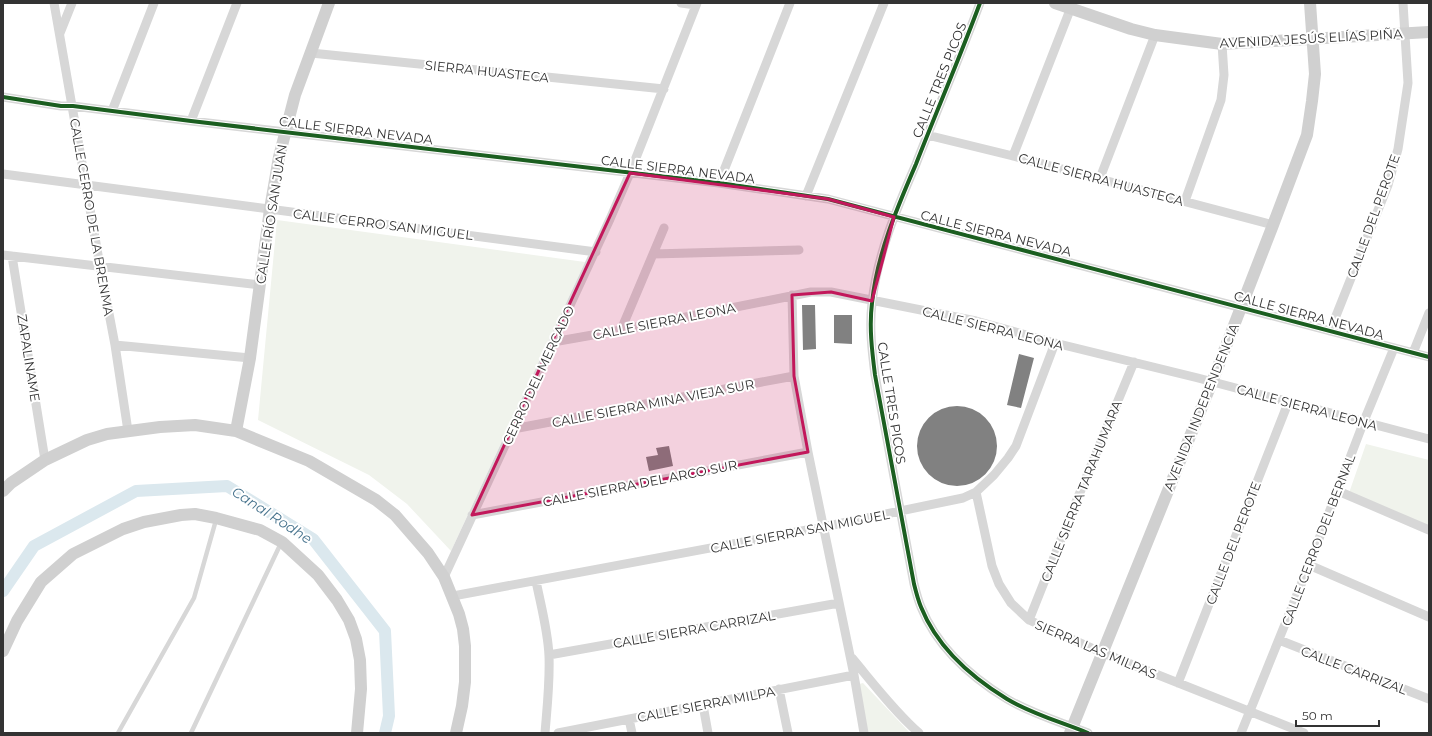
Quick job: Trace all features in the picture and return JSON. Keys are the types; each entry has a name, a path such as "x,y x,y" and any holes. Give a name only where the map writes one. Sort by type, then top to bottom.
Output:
{"street":[{"name":"CALLE CERRO DE LA BRENMA","path":"54,3 115,345 128,431"},
{"path":"60,34 72,3"},
{"path":"112,111 154,3"},
{"path":"191,121 237,3"},
{"name":"CALLE RÍO SAN JUAN","path":"236,431 250,358 270,209 279,157 295,95 329,3"},
{"path":"681,3 696,4"},
{"path":"719,183 790,3"},
{"path":"806,196 884,3"},
{"name":"CALLE TRES PICOS","path":"980,3 959,60 894,217 881,260 872,301 871,316 871,341 875,375 914,584 921,607 937,637 958,662 977,679 1008,700 1071,730 1088,733"},
{"name":"AVENIDA JESÚS ELÍAS PIÑA","path":"1055,3 1070,10 1155,35 1222,44 1429,32"},
{"name":"AVENIDA INDEPENDENCIA","path":"1071,730 1212,382 1307,134 1315,74 1310,3"},
{"name":"CALLE DEL PEROTE","path":"1330,331 1388,185 1398,149 1408,83 1403,3"},
{"name":"CERRO DEL MERCADO","path":"444,576 596,252 664,89 696,4"},
{"path":"1013,156 1070,10"},
{"path":"1100,178 1155,35"},
{"path":"1185,201 1221,100 1224,75 1222,44"},
{"name":"SIERRA HUASTECA","path":"310,53 664,89"},
{"name":"CALLE SIERRA NEVADA","path":"3,98 719,183 828,199 1429,356"},
{"name":"CALLE SIERRA HUASTECA","path":"927,135 1100,178 1273,225"},
{"name":"CALLE CERRO SAN MIGUEL","path":"3,174 596,252"},
{"path":"621,330 664,228"},
{"path":"653,254 799,250"},
{"path":"7,255 260,285"},
{"name":"ZAPALINAME","path":"7,255 45,460"},
{"name":"CALLE SIERRA LEONA","path":"553,342 621,330 792,295 811,292 831,292 976,321 1429,439"},
{"path":"792,295 794,376 808,452 854,675 864,733"},
{"path":"1413,353 1429,313"},
{"name":"CALLE SIERRA SAN MIGUEL","path":"453,596 824,527 963,498 976,492 994,475 1016,446 1055,342"},
{"path":"115,345 250,358"},
{"name":"CALLE CERRO DEL BERNAL","path":"1242,733 1394,348"},
{"name":"CALLE SIERRA TARAHUMARA","path":"1030,620 1076,502 1134,362"},
{"name":"CALLE SIERRA MINA VIEJA SUR","path":"513,429 794,376"},
{"name":"CALLE DEL PEROTE","path":"1178,683 1288,403"},
{"path":"3,491 45,460 87,440 107,434 128,431 195,425 236,431 310,461 376,500 395,515 416,538 444,576 453,596 463,629 466,662 466,682 456,733"},
{"name":"CALLE SIERRA DEL ARCO SUR","path":"472,515 808,452"},
{"path":"1338,491 1429,530"},
{"name":"SIERRA LAS MILPAS","path":"976,492 992,566 999,584 1011,603 1030,620 1103,653 1304,733"},
{"path":"3,651 17,621 41,582 73,554 123,529 144,522 195,514 216,518 260,530 282,542 318,575 337,600 349,620 356,639 360,660 362,689 357,733"},
{"path":"1309,565 1429,618"},
{"path":"536,581 546,629 549,655 545,733"},
{"name":"CALLE SIERRA CARRIZAL","path":"549,655 839,603"},
{"name":"CALLE CARRIZAL","path":"1279,640 1429,699"},
{"path":"850,655 918,733"},
{"name":"CALLE SIERRA MILPA","path":"558,733 854,675"},
{"path":"779,690 788,733"},
{"path":"703,705 708,733"},
{"path":"629,719 632,733"}],"lane":[{"path":"118,733 194,598 216,518"},
{"path":"191,733 282,542"}],"highlighted area":[{"path":"630,173 828,199 894,217 872,301 831,292 792,295 794,376 808,452 472,515"}],"shaded area":[{"path":"277,220 585,262 451,551 407,504 369,475 258,420"},
{"path":"1366,444 1429,460 1429,526 1349,493"},
{"path":"863,683 910,733 868,733 859,684"}],"building":[{"path":"802,305 815,305 816,349 803,350"},
{"path":"834,315 852,315 852,344 834,343"},
{"path":"1019,354 1034,358 1021,408 1007,405"},
{"path":"957,406 972,409 985,418 994,431 997,446 994,461 985,474 972,483 957,486 942,483 929,474 920,461 917,446 920,431 929,418 942,409"},
{"path":"669,446 673,466 649,471 646,457 658,455 656,448"}],"waterway":[{"name":"Canal Rodhe","path":"3,591 34,546 136,491 227,486 313,539 385,631 389,716 385,733"}],"cycle path":[{"path":"980,3 895,214 883,249 878,267 871,312 871,339 875,375 914,584 917,596 928,622 936,635 956,660 981,681 1007,699 1026,709 1088,733"},
{"path":"3,97 61,106 73,106 719,183 828,199 1429,357"}]}
